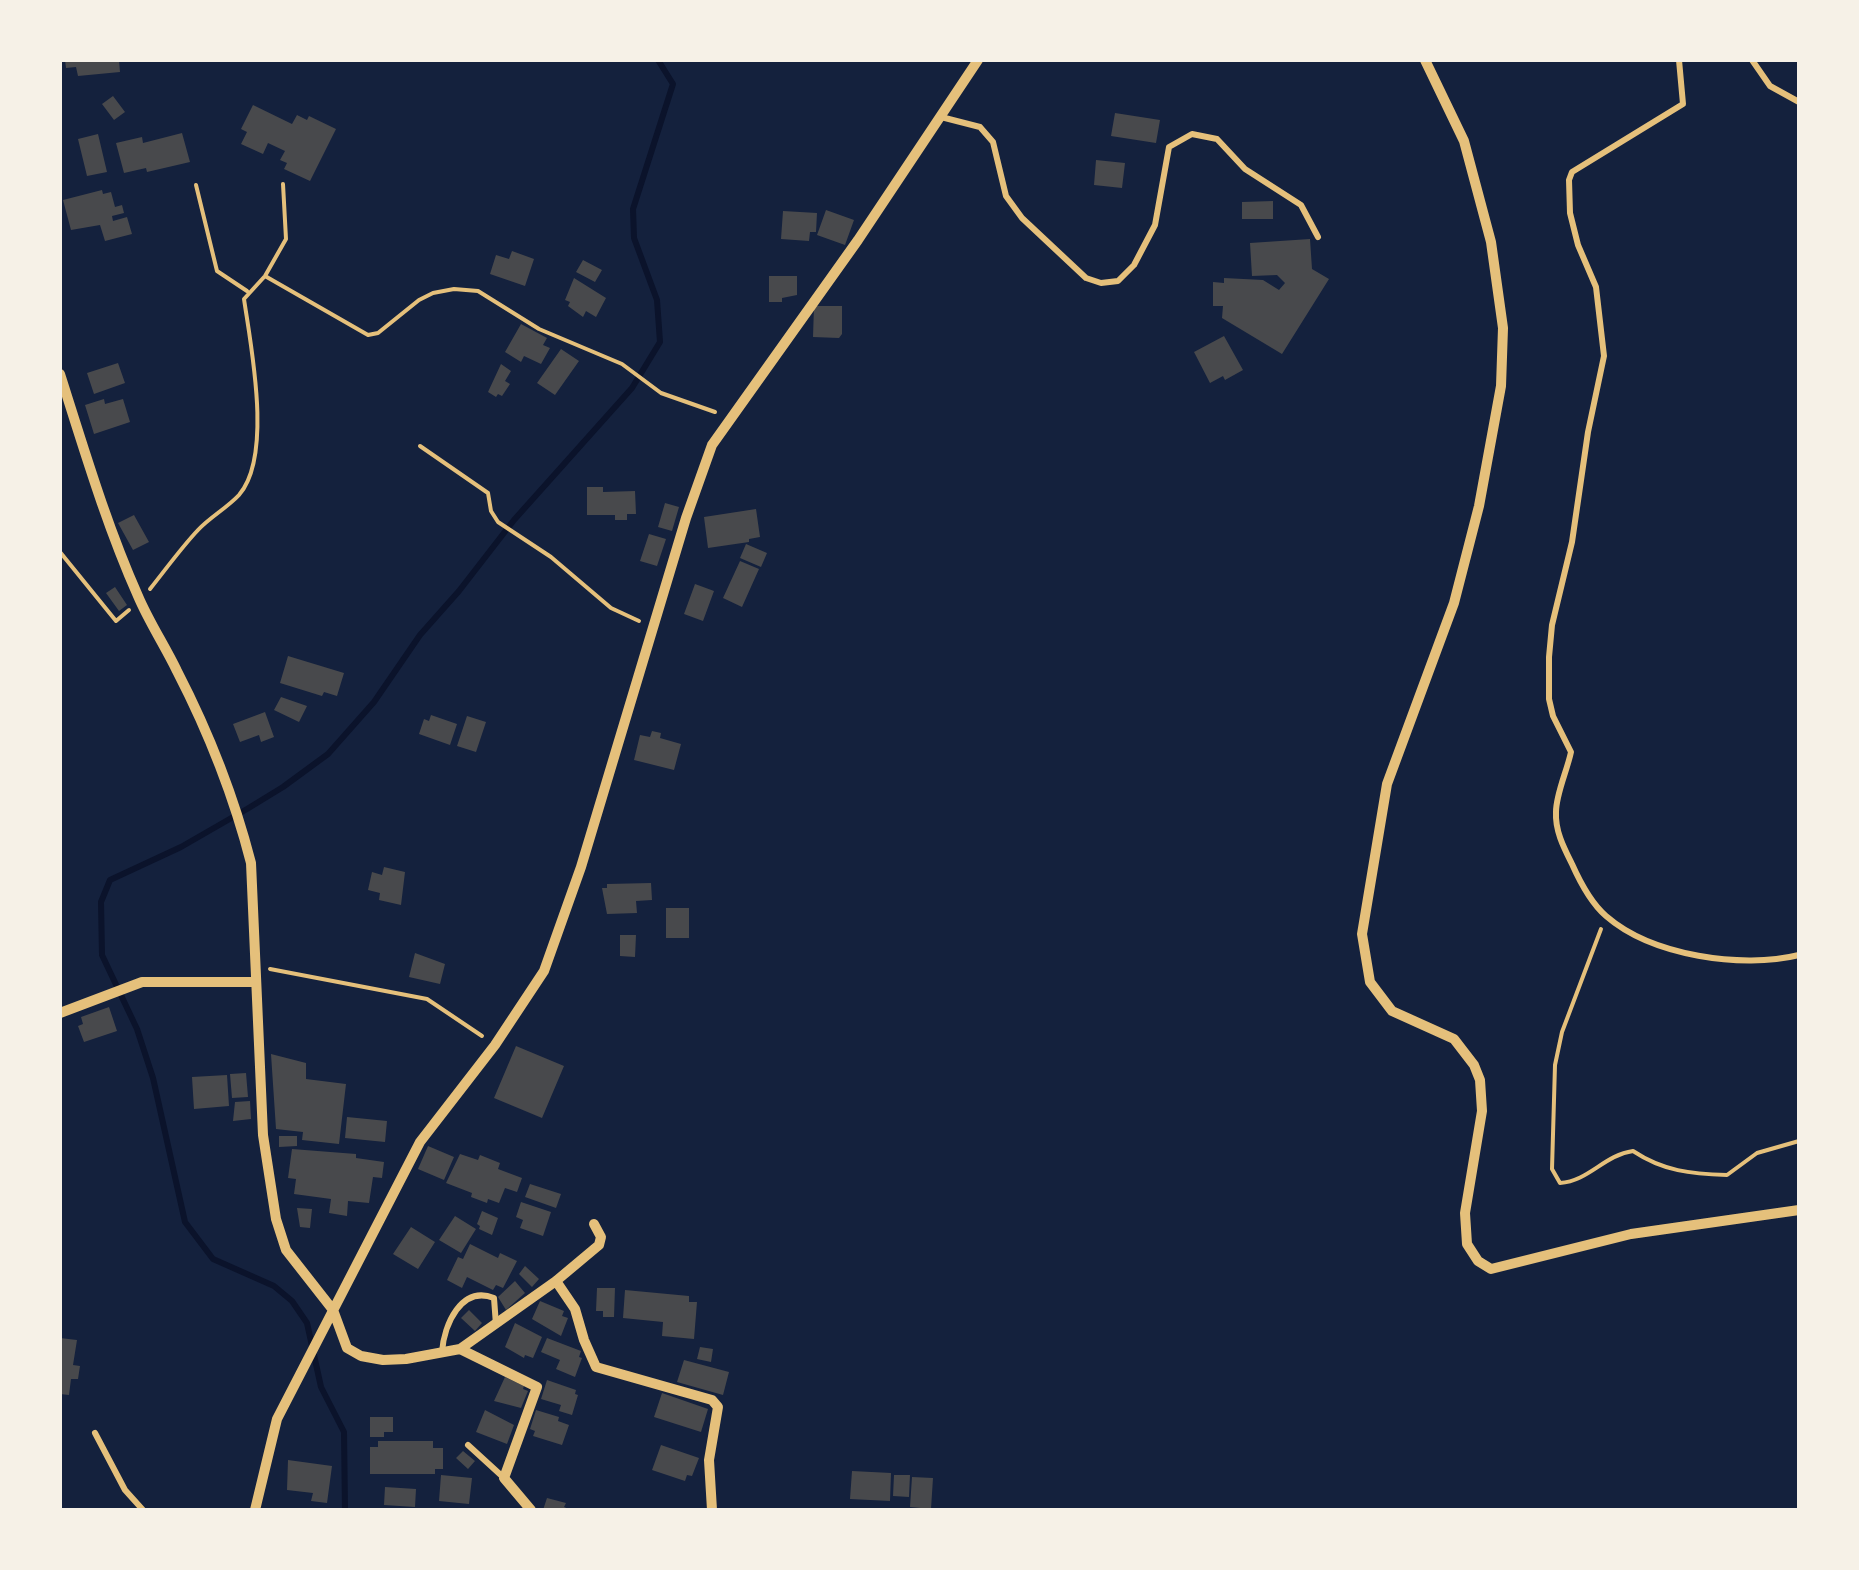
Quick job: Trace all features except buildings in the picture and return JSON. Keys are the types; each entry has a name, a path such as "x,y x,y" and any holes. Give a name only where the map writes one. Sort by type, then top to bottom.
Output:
{"street":[{"path":"255,1510 277,1419 420,1142 544,971 580,868 712,444 978,60"},
{"path":"1425,60 1464,141 1491,242 1504,328 1501,386 1480,506 1454,603 1387,784 1362,934 1370,982 1392,1010 1454,1039 1474,1065 1480,1080 1482,1110 1465,1213 1467,1244 1478,1261 1491,1269 1631,1234 1799,1210"},
{"path":"60,374 102,510 140,601 179,674 220,769 245,840 251,863 263,1135 276,1220 292,1261 333,1310 347,1348 361,1356 406,1359 460,1348 496,1325 599,1245 601,1236 594,1224"},
{"path":"60,1012 142,982 254,982"},
{"path":"556,1281 575,1309 596,1367 712,1400 718,1407 709,1460 712,1510"},
{"path":"460,1348 538,1386 504,1478 531,1510"}],"lane":[{"path":"1679,60 1683,104 1572,172 1568,180 1574,229 1596,287 1604,356 1572,542 1552,625 1549,699 1571,752 1556,811 1559,837 1581,882 1606,916 1636,935 1707,957 1748,962 1799,955"},
{"path":"1752,60 1770,86 1799,102"},
{"path":"942,117 980,127 993,142 1006,196 1022,218 1086,278 1101,283 1118,280 1134,265 1154,225 1169,148 1192,134 1217,139 1245,169 1301,205 1318,238"},
{"path":"442,1353 444,1330 454,1312 473,1295 494,1298 496,1325"},
{"path":"95,1434 125,1490 143,1510"},
{"path":"468,1446 504,1478"}],"path":[{"path":"60,552 116,621 140,601 199,528 241,493 250,470 258,426 254,362 244,300 265,276 286,239 283,184"},
{"path":"196,185 217,271 248,291"},
{"path":"265,276 368,335 433,293 454,289 478,291 538,328 622,364 661,392 730,420"},
{"path":"420,446 488,493 491,511 508,529 551,557 611,608 653,626"},
{"path":"1606,916 1572,997 1556,1066 1552,1169 1560,1182 1576,1182 1618,1153 1632,1151 1653,1165 1674,1171 1727,1175 1757,1153 1799,1141"},
{"path":"253,960 272,970 427,998 494,1044"}],"waterway":[{"path":"345,1510 344,1432 321,1387 307,1323 292,1301 274,1286 213,1259 185,1222 153,1078 137,1029 102,955 101,902 110,880 181,847 247,809 328,754 374,702 420,635 514,520 632,388 660,342 657,300 634,238 633,209 673,84 658,60"}]}
